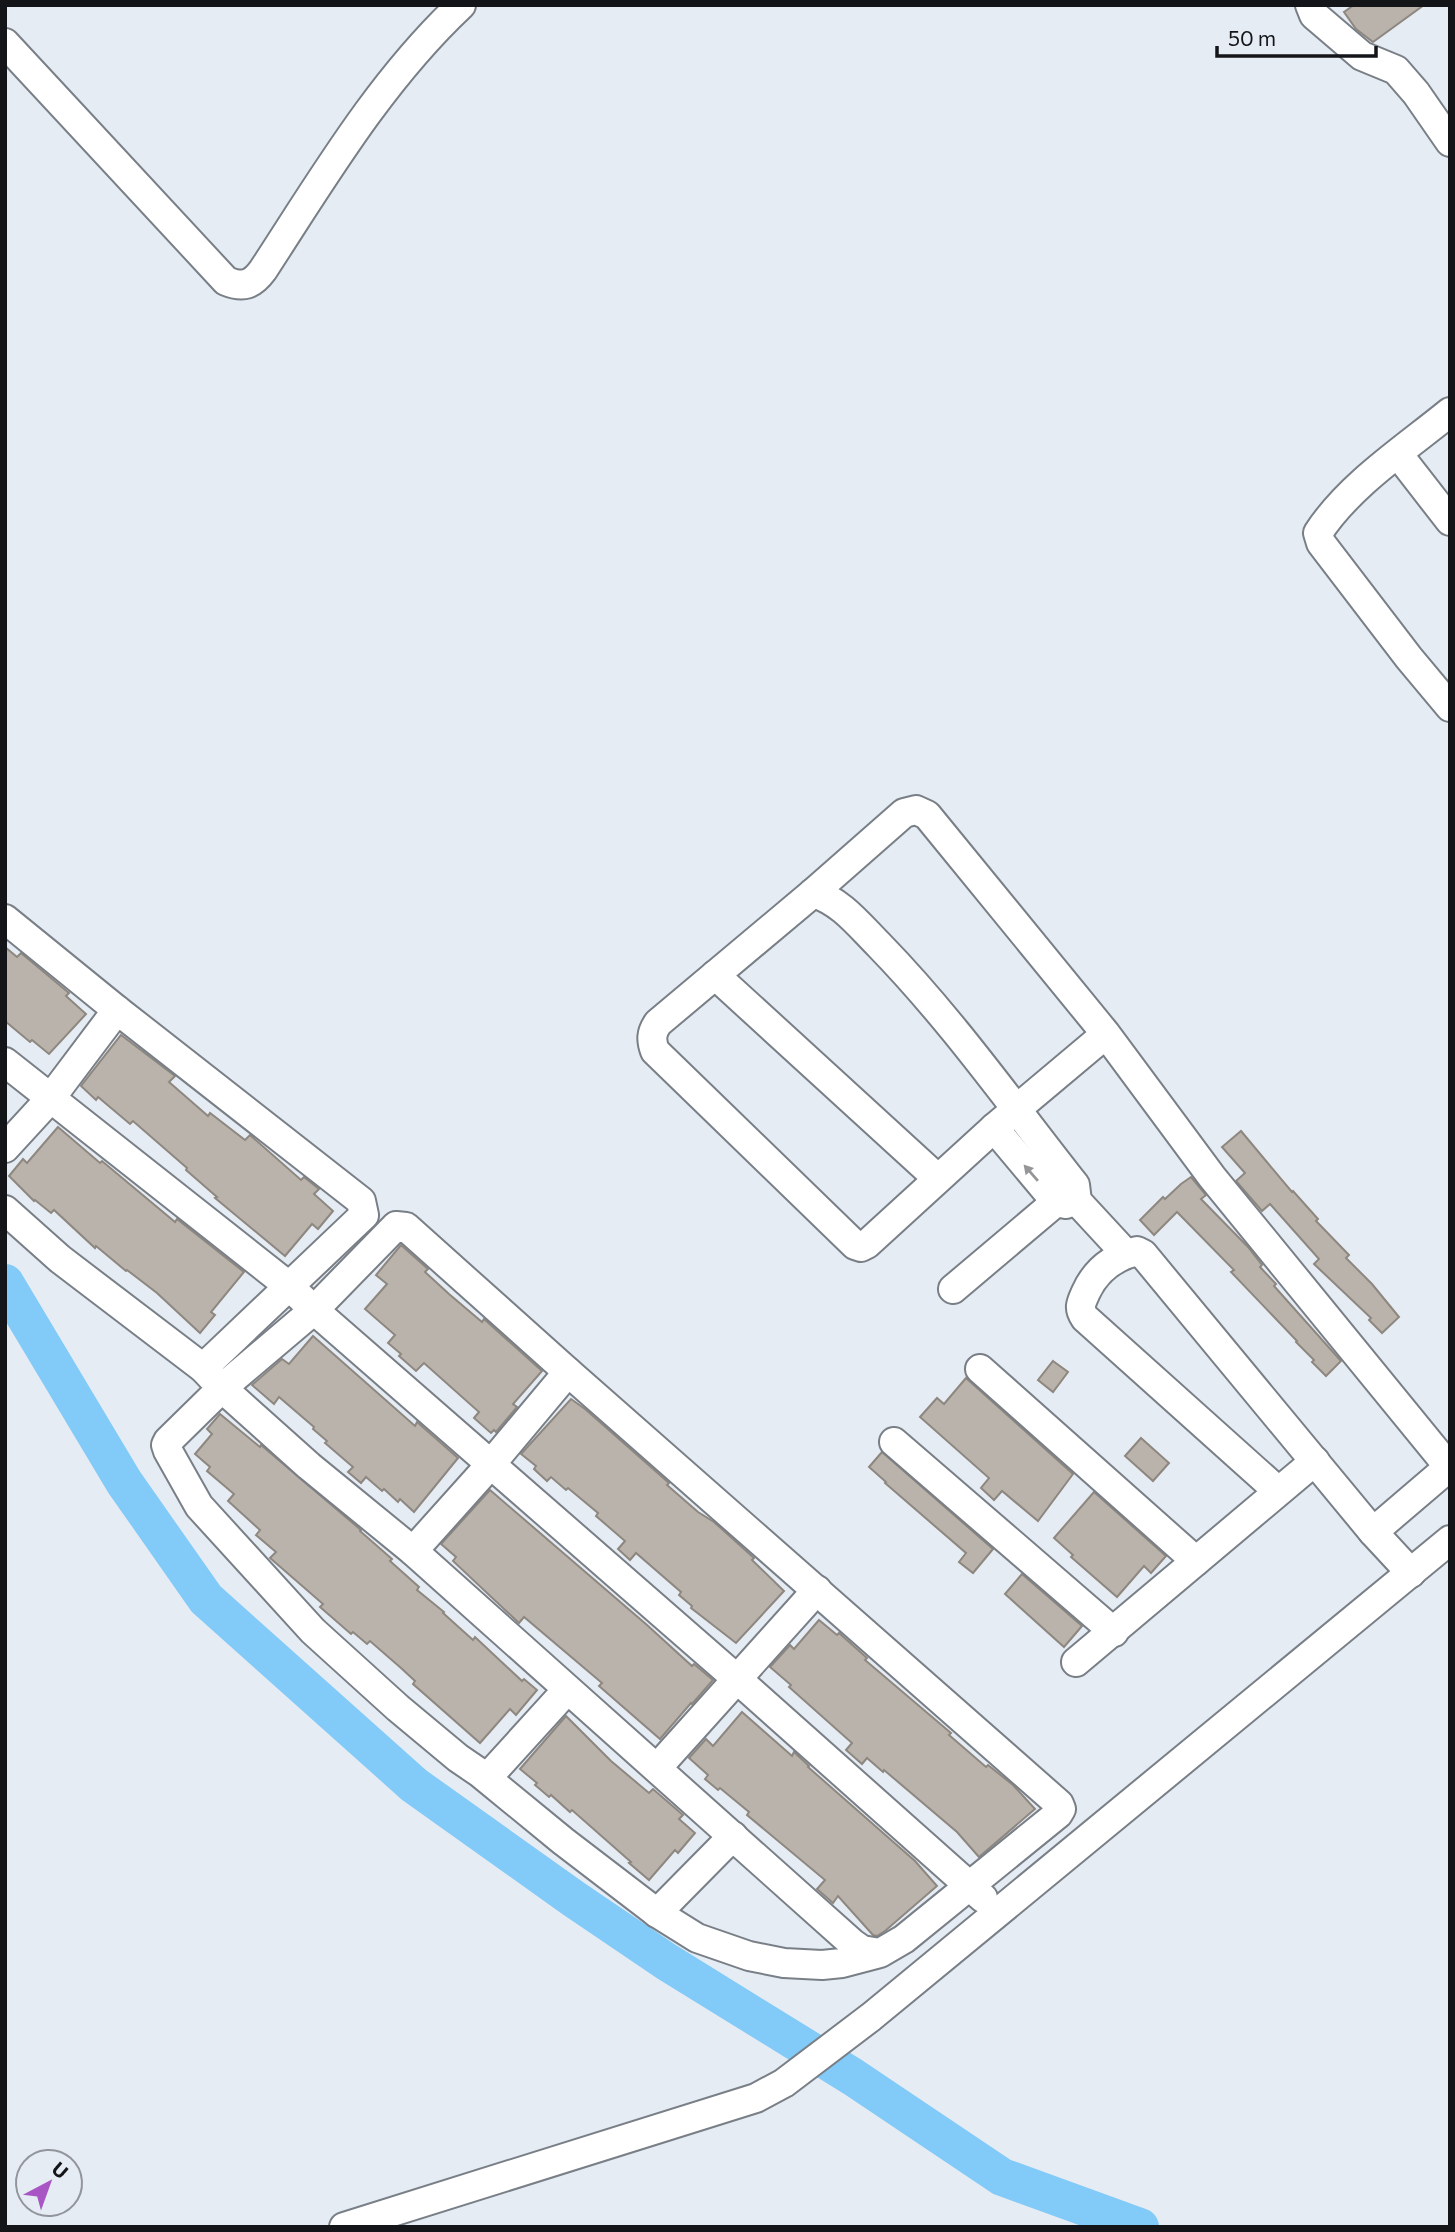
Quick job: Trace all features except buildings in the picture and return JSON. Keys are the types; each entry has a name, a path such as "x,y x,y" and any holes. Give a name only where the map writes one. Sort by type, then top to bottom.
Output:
{"street":[{"path":"5,43 226,281 236,286 246,286 264,270 383,91 432,32 461,5"},
{"path":"1310,5 1314,15 1362,56 1396,70 1416,93 1450,142"},
{"path":"1450,412 1349,496 1318,533 1321,544 1450,707"},
{"path":"1398,454 1450,521"},
{"path":"1106,1034 993,1128 861,1247 855,1245 655,1051 651,1040 658,1023 904,813 916,810 927,815 1106,1034 1212,1177 1444,1461 1446,1468 1442,1473 1373,1532"},
{"path":"813,893 835,902 903,970 992,1076 1075,1185 1066,1201 953,1289"},
{"path":"5,919 362,1201 364,1215 290,1287 212,1378 166,1445 199,1506 313,1631 398,1708 657,1913 697,1938 750,1956 784,1963 842,1963 880,1953 904,1939 1058,1814 1059,1804 406,1227 396,1226 314,1310 212,1378"},
{"path":"715,975 937,1178"},
{"path":"5,1148 50,1099 117,1010"},
{"path":"5,1062 290,1287 998,1912"},
{"path":"993,1128 1066,1201 1126,1254"},
{"path":"5,1210 60,1259 212,1378 309,1466 413,1551 852,1944 862,1950 880,1953"},
{"path":"1278,1492 1080,1312 1080,1306 1098,1272 1126,1254 1137,1251 1143,1254 1373,1532 1411,1573"},
{"path":"980,1369 1196,1561"},
{"path":"413,1551 568,1372"},
{"path":"894,1442 1114,1632"},
{"path":"1076,1662 1315,1461"},
{"path":"344,2227 756,2098 783,2083 871,2017 1450,1540"},
{"path":"657,1768 817,1590"},
{"path":"487,1779 567,1690"},
{"path":"657,1913 733,1836"}],"waterway":[{"path":"5,1283 124,1482 206,1599 414,1785 667,1962 853,2077 1002,2177 1140,2227"}]}
